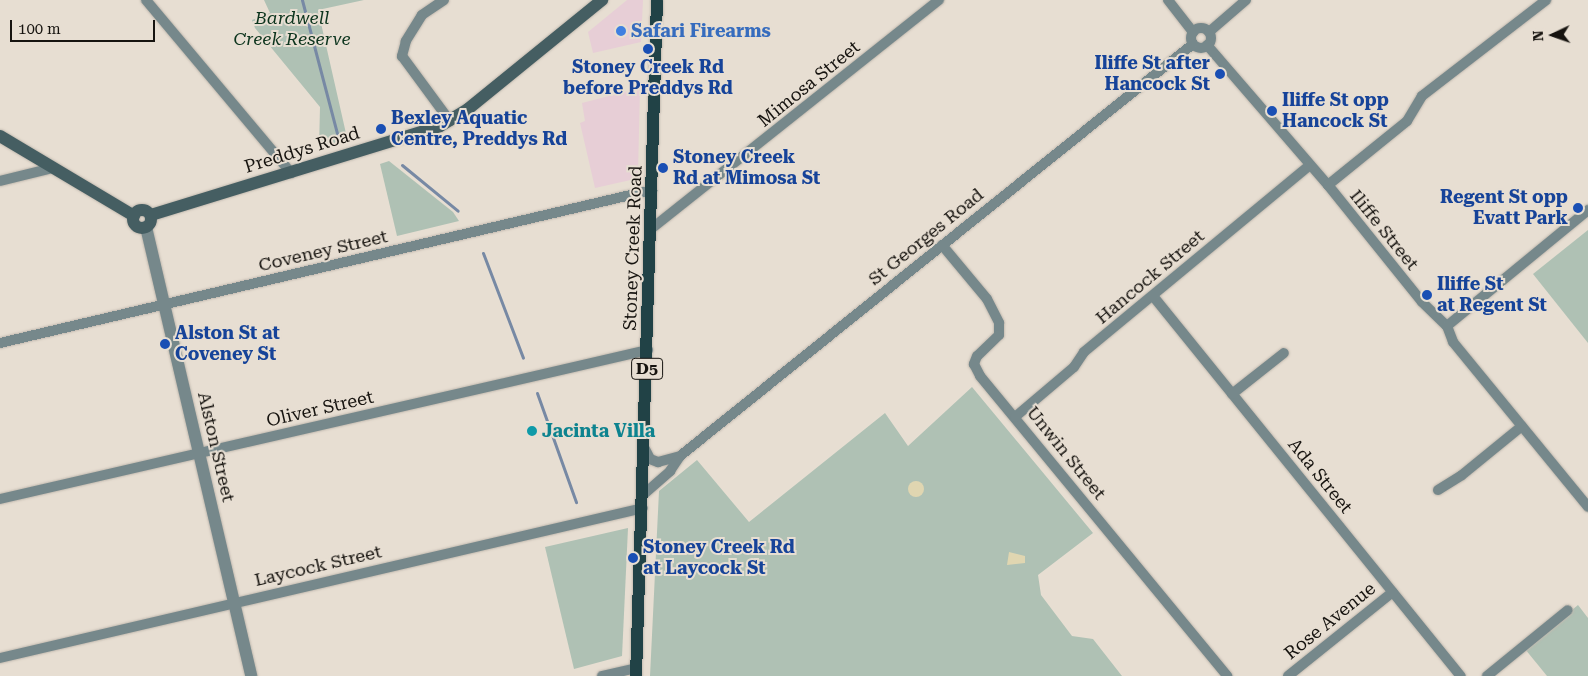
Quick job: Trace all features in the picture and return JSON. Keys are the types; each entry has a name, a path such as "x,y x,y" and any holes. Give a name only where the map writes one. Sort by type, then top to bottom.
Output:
{"main road":[{"name":"Preddys Road","path":"52,168 134,216 141,210 148,221 291,173 424,132 450,121 602,0"},
{"name":"Stoney Creek Road","path":"636,672 644,508 657,0"},
{"path":"0,136 52,168"}],"street":[{"path":"146,0 291,173"},
{"path":"444,0 422,15 406,41 402,56 450,121"},
{"name":"Mimosa Street","path":"651,230 939,0"},
{"path":"1168,0 1193,32 1193,44 1198,48 1207,46 1211,37 1209,32 1201,28 1193,32"},
{"path":"1209,32 1246,0"},
{"path":"1328,186 1407,120 1422,96 1546,0"},
{"name":"St Georges Road","path":"644,494 670,471 680,456 1193,44"},
{"name":"Iliffe Street","path":"1207,46 1328,186 1422,302 1447,326 1453,342 1588,507"},
{"name":"Hancock Street","path":"1015,417 1074,367 1084,352 1309,166"},
{"path":"0,181 52,168"},
{"name":"Coveney Street","path":"0,343 164,303 471,235 652,190"},
{"path":"1447,326 1588,210"},
{"name":"Alston Street","path":"148,221 164,303 251,676"},
{"name":"Unwin Street","path":"942,245 987,300 999,323 998,335 977,356 974,364 1015,417 1227,676"},
{"name":"Ada Street","path":"1153,296 1461,676"},
{"name":"Oliver Street","path":"0,499 648,350"},
{"path":"1232,394 1284,353"},
{"path":"1438,490 1462,475 1522,426"},
{"name":"St Georges Road","path":"645,449 650,458 658,462 680,456"},
{"name":"Laycock Street","path":"0,658 644,508"},
{"name":"Rose Avenue","path":"1288,676 1393,592"},
{"path":"1487,676 1568,610"},
{"path":"602,676 636,672"}],"shaded area":[{"name":"Safari Firearms","path":"627,0 643,0 641,42 593,53 588,32"},
{"path":"640,88 638,174 635,179 595,188 580,123 585,121 582,103"}],"green space":[{"name":"Bardwell Creek Reserve","path":"264,0 364,0 318,10 346,134 333,144 319,149 320,107 255,28 252,20 270,13"},
{"path":"389,161 453,212 459,221 397,236 380,164"},
{"path":"1588,230 1588,343 1533,274"},
{"path":"972,387 1093,533 1038,575 1041,595 1072,636 1093,639 1122,676 650,676 659,491 697,460 749,522 885,413 908,446"},
{"path":"628,528 622,656 574,669 545,547"},
{"path":"1578,605 1588,618 1588,676 1547,676 1525,649"}],"sand":[{"path":"916,481 922,483 924,489 922,495 916,497 910,495 908,489 910,483"},
{"path":"1009,552 1025,556 1025,563 1007,565"}],"waterway":[{"path":"302,0 337,133"},
{"path":"402,165 458,211"},
{"path":"483,253 523,358"},
{"path":"537,393 576,502"}],"place":[{"name":"Safari Firearms","path":"621,31"},
{"name":"Stoney Creek Rd before Preddys Rd","path":"648,49"},
{"name":"Iliffe St after Hancock St","path":"1220,74"},
{"name":"Iliffe St opp Hancock St","path":"1272,111"},
{"name":"Bexley Aquatic Centre, Preddys Rd","path":"381,129"},
{"name":"Stoney Creek Rd at Mimosa St","path":"663,168"},
{"name":"Regent St opp Evatt Park","path":"1578,208"},
{"name":"Iliffe St at Regent St","path":"1427,295"},
{"name":"Alston St at Coveney St","path":"165,344"},
{"name":"Jacinta Villa","path":"532,431"},
{"name":"Stoney Creek Rd at Laycock St","path":"633,558"}]}
